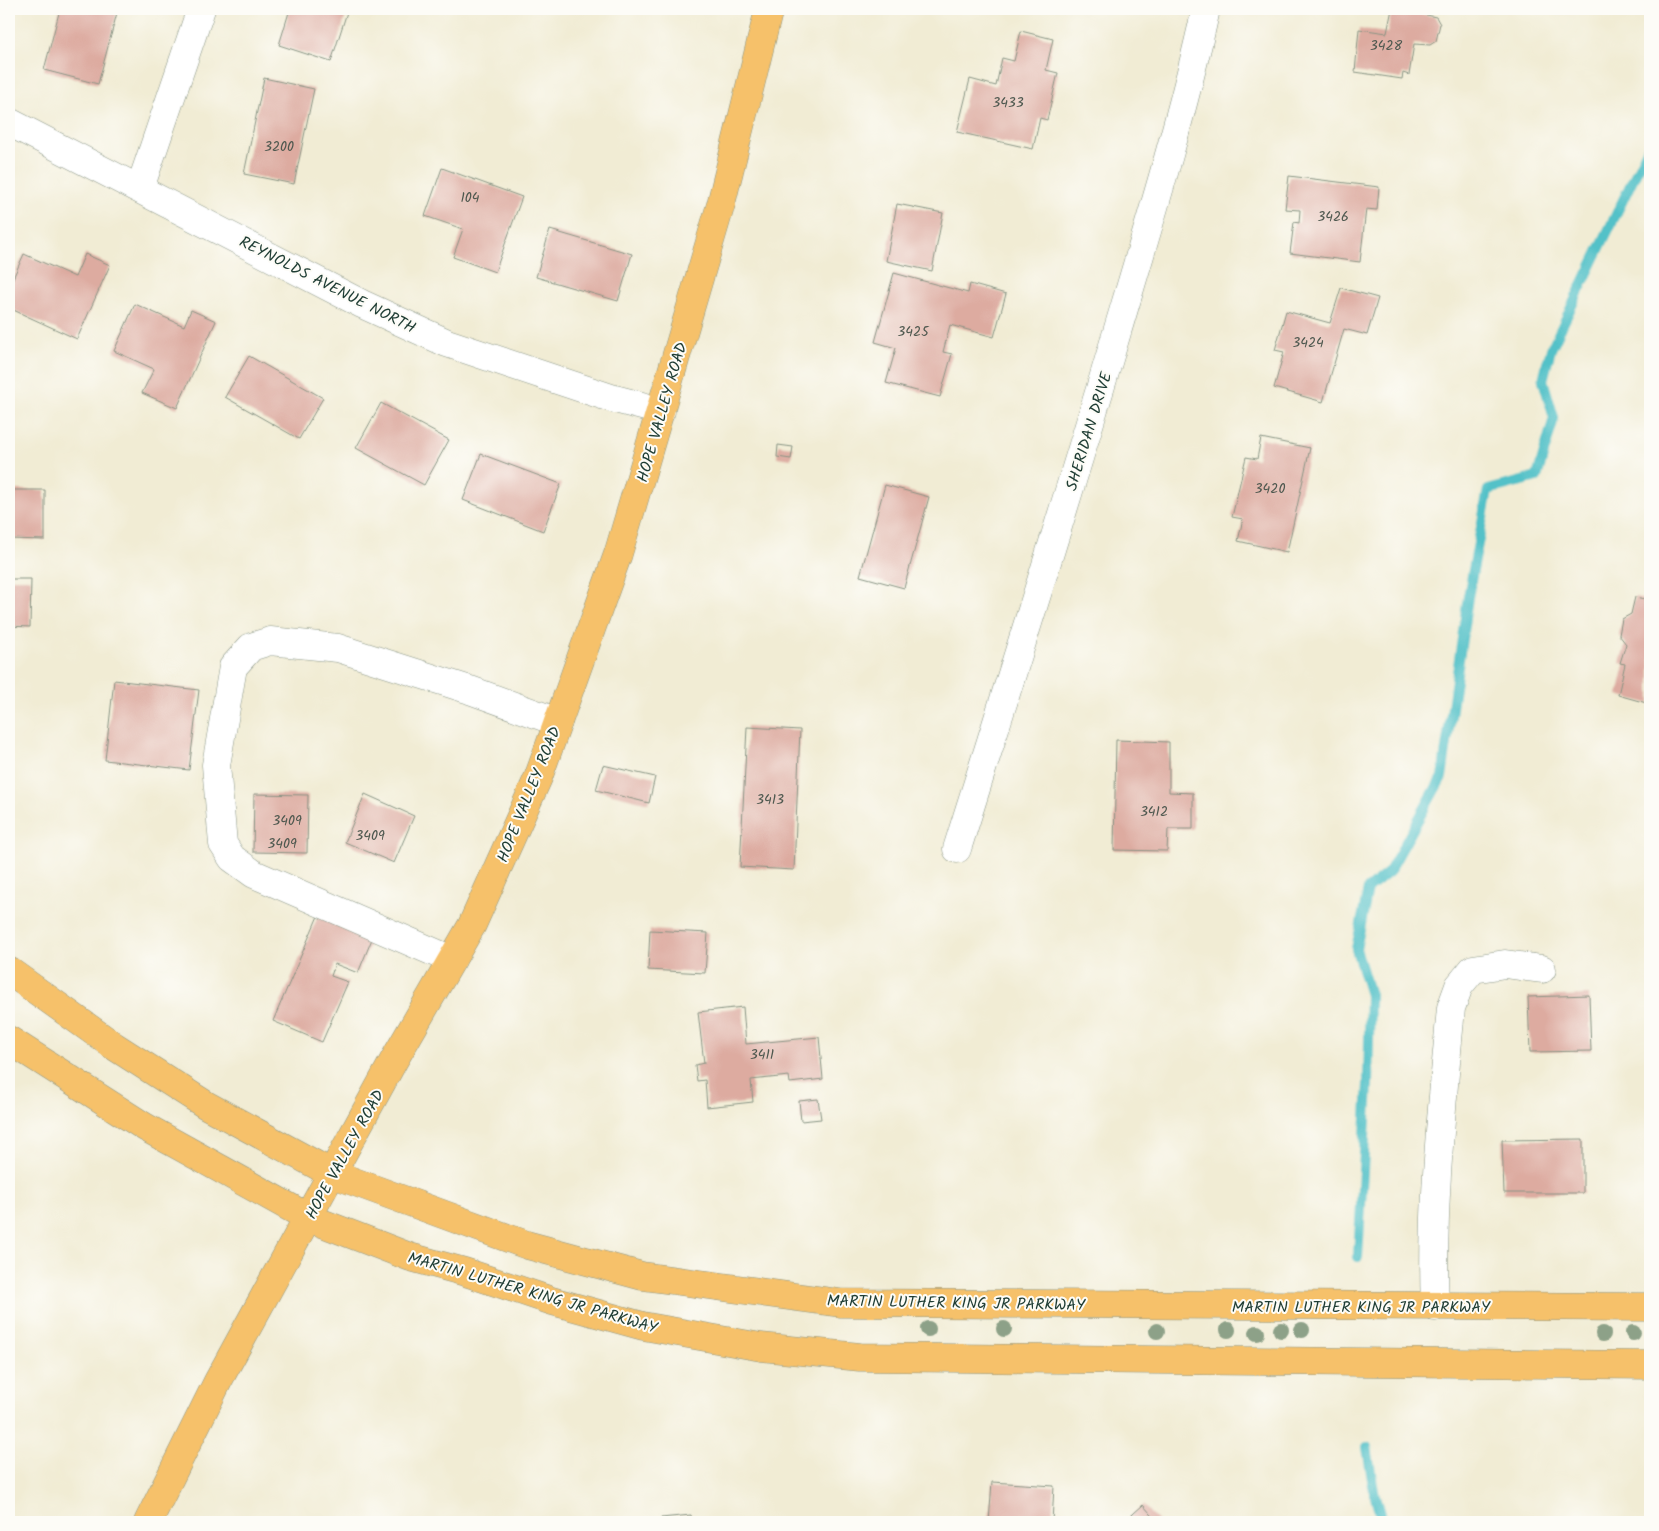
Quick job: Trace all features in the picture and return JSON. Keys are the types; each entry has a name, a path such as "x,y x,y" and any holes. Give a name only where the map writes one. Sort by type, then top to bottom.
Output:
{"main road":[{"name":"HOPE VALLEY ROAD","path":"148,1522 218,1382 394,1060 472,925 530,796 618,554 721,204 770,9"},
{"name":"MARTIN LUTHER KING JR PARKWAY","path":"9,971 114,1046 206,1105 333,1174 527,1245 652,1278 840,1303 1650,1307"},
{"name":"MARTIN LUTHER KING JR PARKWAY","path":"9,1040 145,1128 308,1218 410,1257 465,1272 561,1304 643,1326 761,1347 860,1358 1650,1365"}],"street":[{"path":"140,188 201,9"},
{"name":"SHERIDAN DRIVE","path":"957,850 1062,516 1143,244 1198,47 1206,9"},
{"name":"REYNOLDS AVENUE NORTH","path":"9,122 362,304 447,343 611,398 661,411"},
{"path":"452,960 254,874 232,858 223,844 216,764 233,667 252,647 270,640 338,648 470,690 558,722"},
{"path":"1435,1307 1435,1187 1451,1008 1459,986 1473,969 1505,964 1542,969"}],"building":[{"path":"60,9 118,9 98,84 44,70"},
{"path":"290,9 348,9 331,62 279,45"},
{"path":"1392,9 1418,9 1417,13 1436,17 1440,24 1436,41 1430,45 1414,44 1409,75 1403,73 1402,79 1355,72 1359,29 1387,33"},
{"path":"1021,31 1053,39 1046,70 1058,73 1047,120 1040,118 1033,149 957,132 970,79 996,86 1002,58 1014,61"},
{"path":"264,78 314,89 294,184 244,174"},
{"path":"442,168 522,197 495,272 453,257 463,229 425,216"},
{"path":"1289,176 1379,187 1377,210 1366,209 1360,262 1290,253 1294,222 1299,223 1300,210 1285,209"},
{"path":"897,204 943,213 932,271 886,261"},
{"path":"550,230 632,254 618,301 536,277"},
{"path":"24,254 75,277 85,254 110,265 77,339 9,308 9,287"},
{"path":"894,273 968,293 970,284 1006,294 994,337 950,325 943,352 952,354 940,397 886,383 896,348 875,342"},
{"path":"1341,288 1378,298 1367,335 1344,329 1323,402 1274,388 1284,352 1275,350 1286,311 1330,323"},
{"path":"135,304 184,326 191,310 216,321 177,408 142,393 154,369 114,351"},
{"path":"249,356 323,398 299,439 225,397"},
{"path":"381,403 449,440 424,485 356,448"},
{"path":"1261,438 1310,448 1287,552 1238,541 1243,519 1232,517 1246,457 1257,459"},
{"path":"778,445 793,447 791,459 777,457"},
{"path":"481,454 561,484 543,531 463,500"},
{"path":"885,485 929,497 904,588 860,576"},
{"path":"9,490 45,490 45,540 9,539"},
{"path":"9,579 31,579 30,627 9,626"},
{"path":"1635,597 1650,600 1650,704 1618,695 1625,664 1620,663 1626,644 1619,635 1622,619 1631,614"},
{"path":"114,680 199,690 189,770 105,760"},
{"path":"747,727 800,730 794,870 740,867"},
{"path":"1116,740 1169,742 1169,792 1193,793 1193,829 1168,829 1167,851 1114,850"},
{"path":"603,765 655,777 649,803 596,790"},
{"path":"254,794 308,795 307,853 253,852"},
{"path":"365,794 414,816 394,863 345,842"},
{"path":"318,916 372,939 358,973 335,964 331,976 348,982 322,1042 273,1021"},
{"path":"650,930 708,933 705,973 648,970"},
{"path":"1589,995 1591,1051 1530,1052 1528,997"},
{"path":"743,1007 746,1044 819,1037 823,1079 790,1083 789,1076 751,1080 753,1102 707,1107 705,1080 697,1081 695,1065 704,1063 698,1012"},
{"path":"818,1099 821,1119 801,1121 799,1101"},
{"path":"1583,1139 1583,1193 1504,1193 1502,1140"},
{"path":"992,1482 1054,1486 1052,1522 989,1522"},
{"path":"1143,1505 1158,1522 1124,1522"},
{"path":"691,1515 692,1522 661,1522 661,1518"},
{"path":"820,1518 821,1522 791,1522 791,1521"}],"waterway":[{"path":"1358,1257 1368,1084 1370,995 1356,949 1368,889 1389,872 1442,777 1468,597 1488,490 1537,477 1554,418 1543,380 1551,349 1650,144"},
{"path":"1367,1447 1374,1492 1382,1522"}]}
